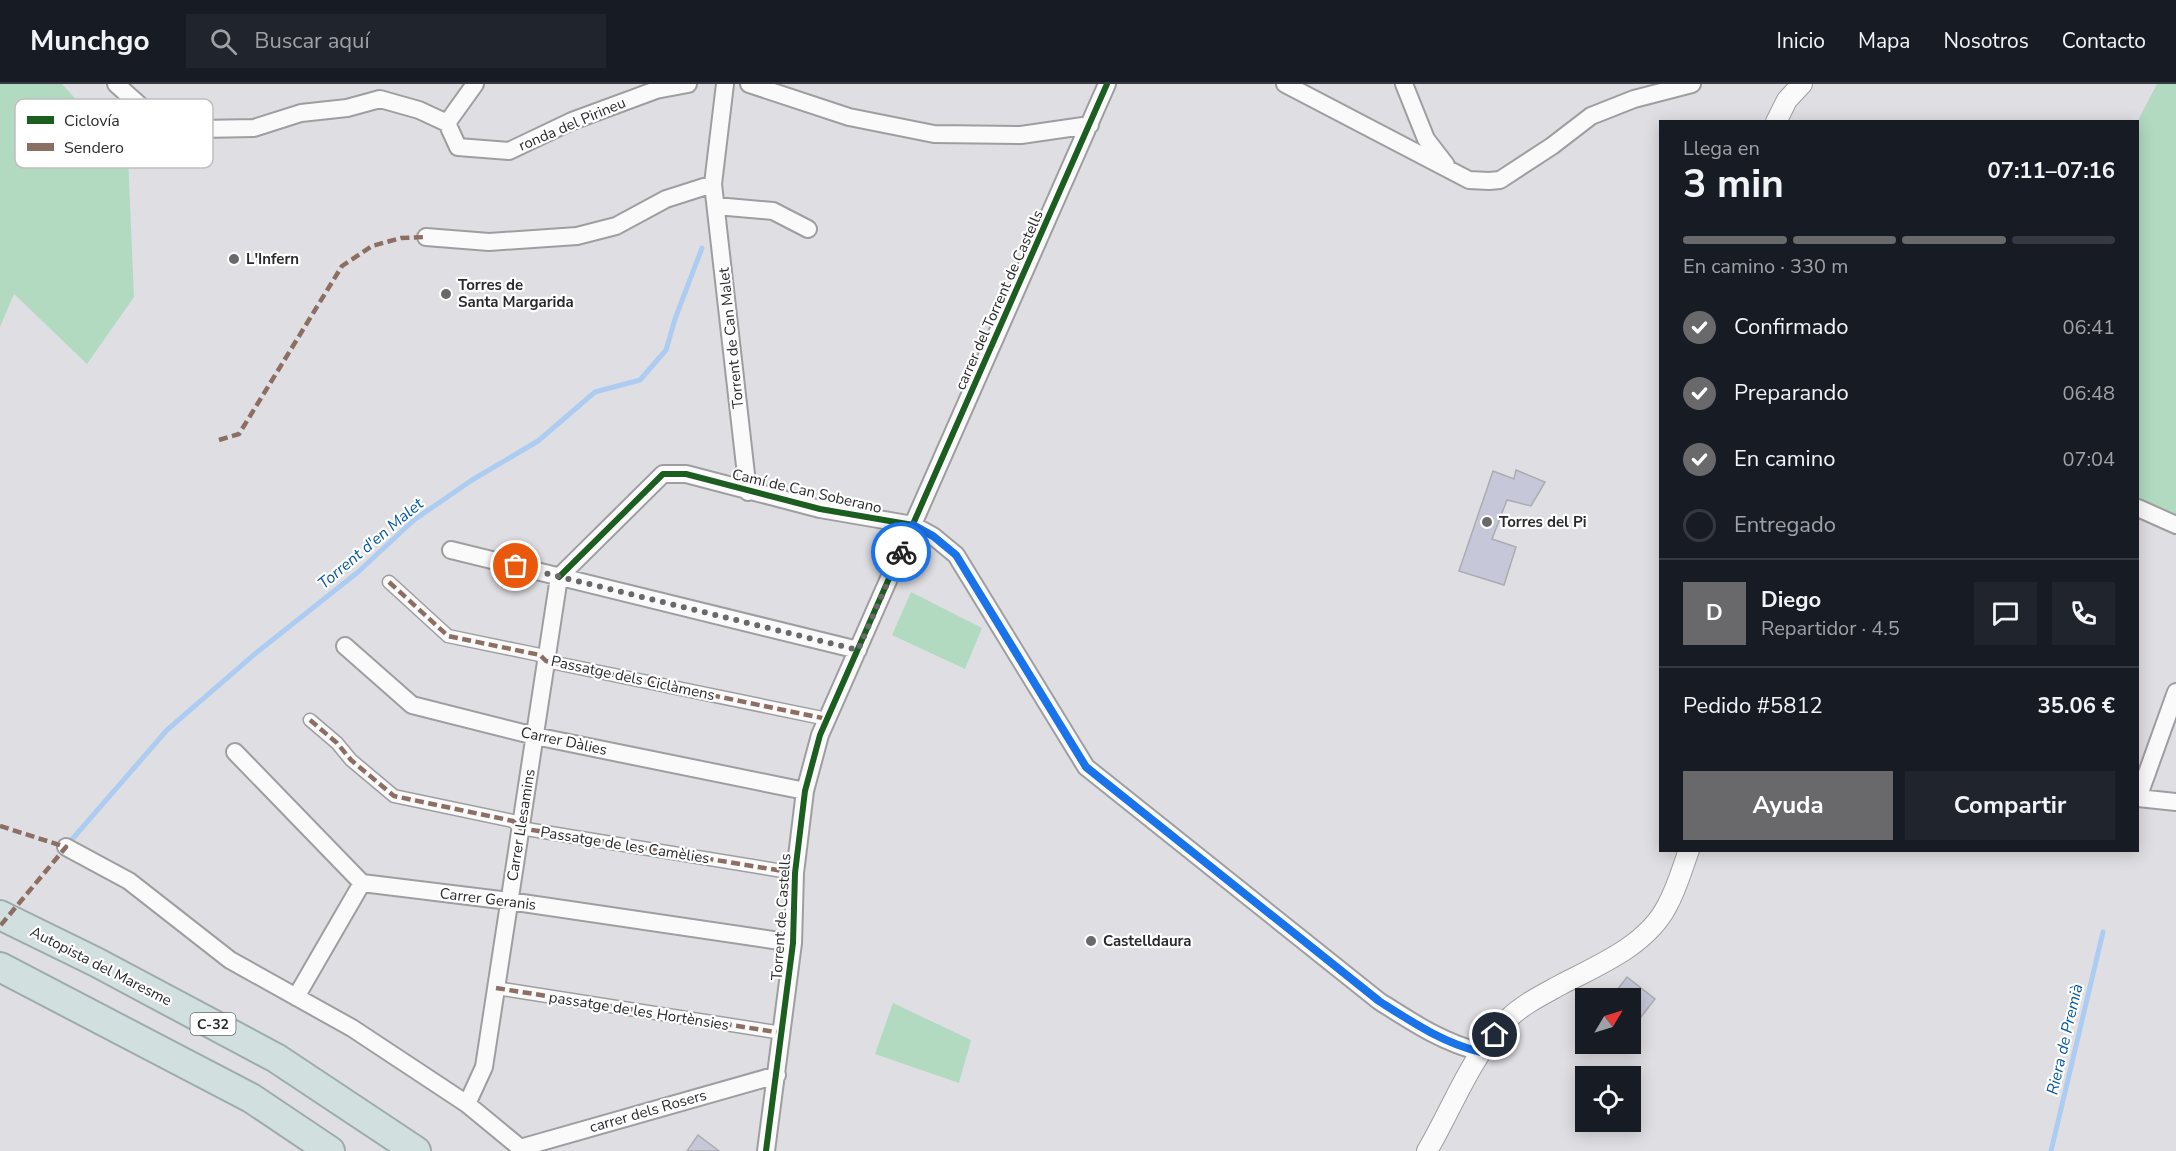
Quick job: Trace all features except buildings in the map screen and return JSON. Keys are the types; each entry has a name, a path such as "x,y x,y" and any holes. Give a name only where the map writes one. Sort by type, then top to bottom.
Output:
{"highway":[{"name":"Autopista del Maresme","path":"0,915 96,962 276,1058 416,1151"},
{"path":"0,967 251,1098 330,1151"}],"street":[{"path":"116,84 133,99"},
{"path":"213,129 254,128 301,113 347,108 380,99 419,110 447,123 475,84"},
{"name":"ronda del Pirineu","path":"447,123 458,147 509,151 572,121 656,90 688,84"},
{"path":"426,237 489,242 577,236 616,225 666,199 713,184 725,84"},
{"path":"749,84 849,117 934,134 1021,135 1090,125"},
{"name":"carrer del Torrent de Castells","path":"913,525 1107,84"},
{"path":"1285,84 1469,180 1489,182 1500,180 1552,146 1591,116 1634,99 1692,84"},
{"path":"1404,84 1426,139 1449,169"},
{"path":"1777,120 1787,100 1802,84"},
{"name":"Torrent de Can Malet","path":"713,184 748,492"},
{"path":"716,206 773,211 808,229"},
{"name":"Camí de Can Soberano","path":"559,577 663,474 686,474 820,509 913,525 933,536 956,555 1086,767 1379,1001 1421,1028 1461,1047 1481,1052"},
{"path":"2139,508 2176,525"},
{"name":"Torrent de Castells","path":"766,1151 794,943 795,873 804,791 820,735 913,525"},
{"path":"451,550 858,650"},
{"name":"Carrer Llesamins","path":"467,1104 484,1067 559,577"},
{"name":"Passatge dels Ciclàmens","path":"389,582 448,636 540,655 546,661 827,719"},
{"name":"Carrer Dàlies","path":"345,646 412,705 535,736 804,791"},
{"path":"2139,795 2176,692"},
{"name":"Passatge de les Camèlies","path":"310,720 337,743 351,760 394,796 513,821 520,828 795,873"},
{"path":"236,752 362,883 296,998"},
{"path":"2139,798 2176,802"},
{"path":"66,847 129,881 230,960 352,1028 467,1104 522,1149"},
{"path":"1427,1151 1481,1052 1508,1018 1537,998 1630,946 1653,926 1670,900 1688,852"},
{"name":"Carrer Geranis","path":"362,883 509,901 794,943"},
{"name":"passatge de les Hortènsies","path":"496,988 782,1033"},
{"name":"carrer dels Rosers","path":"522,1149 777,1075"}],"green space":[{"path":"0,84 62,84 76,99 15,99 15,168 129,168 134,297 87,364 14,294 0,327"},
{"path":"2157,84 2176,84 2176,520 2139,503 2138,120"},
{"path":"911,592 982,628 965,669 892,635"},
{"path":"893,1003 971,1040 959,1083 875,1054"}],"waterway":[{"name":"Torrent d'en Malet","path":"68,844 167,730 256,653 358,572 414,520 472,480 538,441 595,392 640,380 666,350 675,319 702,248"},
{"name":"Riera de Premià","path":"2051,1151 2103,932"}],"marked path":[{"path":"219,440 239,434 342,266 372,246 401,238 426,237"},
{"path":"389,582 448,636 540,655 546,661 827,719"},
{"path":"310,720 337,743 351,760 394,796 513,821 520,828 795,873"},
{"path":"0,826 66,847 0,926"},
{"path":"496,988 782,1033"}],"cycle path":[{"path":"766,1151 793,943 795,873 805,791 820,735 1107,84"},
{"path":"559,577 663,474 686,474 820,509 913,525 933,536 956,555 1086,767 1379,1001 1441,1037 1481,1052"}],"way so far":[{"path":"516,566 858,650 901,552"}],"place":[{"name":"L'Infern","path":"234,259"},
{"name":"Torres de Santa Margarida","path":"446,294"},
{"name":"Torres del Pi","path":"1487,522"},
{"name":"Castelldaura","path":"1091,941"}],"route":[{"path":"901,552 913,525 933,536 956,555 1086,767 1379,1001 1421,1028 1461,1047 1481,1052 1495,1035"}]}
